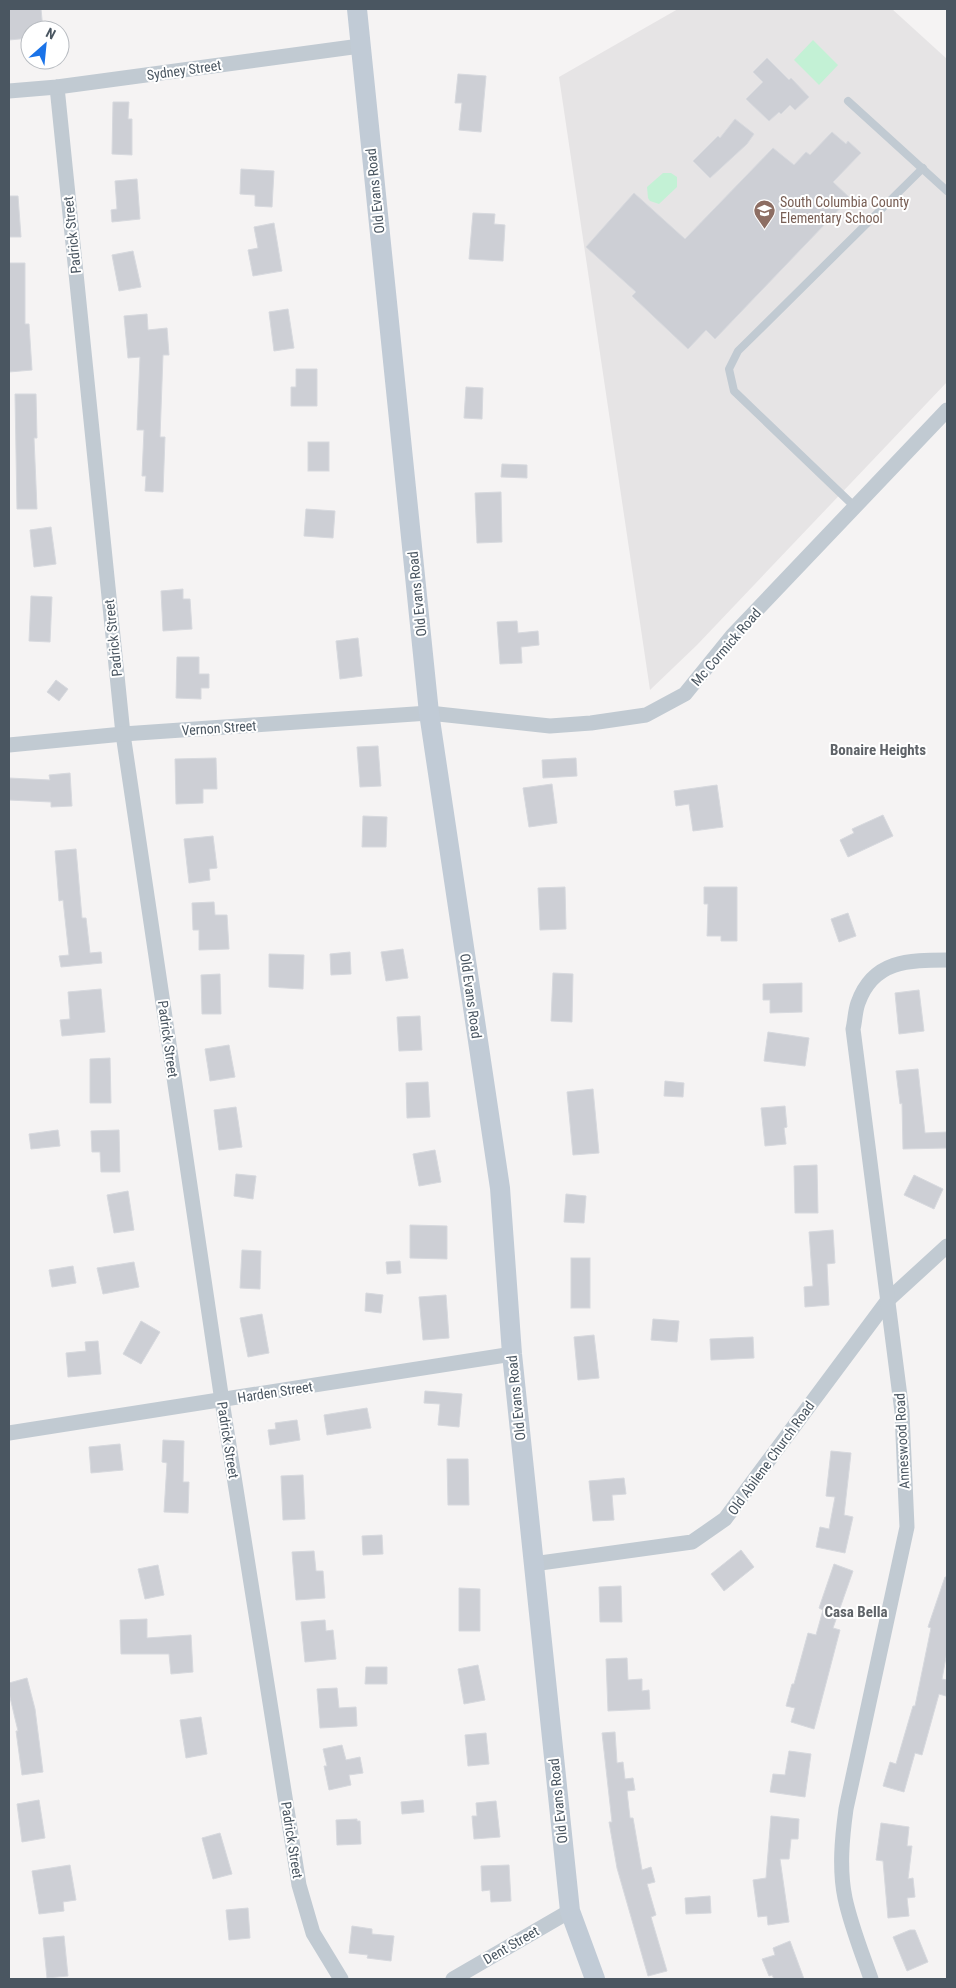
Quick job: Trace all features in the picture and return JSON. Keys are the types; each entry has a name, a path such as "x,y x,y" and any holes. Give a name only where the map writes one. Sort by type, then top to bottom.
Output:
{"street":[{"name":"Old Evans Road","path":"358,9 360,46 429,713 500,1188 512,1354 570,1911 595,1979"},
{"name":"Sydney Street","path":"9,91 57,87 360,46"},
{"name":"Padrick Street","path":"57,87 123,734 222,1401 299,1885 313,1933 341,1979"},
{"name":"Mc Cormick Road","path":"429,713 550,726 591,723 646,715 685,694 732,636 947,410"},
{"name":"Vernon Street","path":"9,745 123,734 429,713"},
{"name":"Anneswood Road","path":"871,1979 854,1932 845,1896 842,1845 846,1809 907,1527 902,1412 853,1029 858,1003 869,982 888,966 912,960 947,960"},
{"name":"Old Abilene Church Road","path":"534,1564 692,1542 725,1519 888,1300 947,1246"},
{"name":"Harden Street","path":"9,1433 512,1354"},
{"name":"Dent Street","path":"453,1979 570,1911"}],"lane":[{"path":"848,101 947,191"},
{"path":"854,507 734,391 729,369 738,351 923,168"}],"shaded area":[{"name":"South Columbia County Elementary School","path":"678,9 892,9 947,59 947,382 697,645 650,690 559,77"}],"green space":[{"path":"813,40 838,65 819,85 794,60"},
{"path":"663,173 671,173 677,177 677,187 659,204 650,201 647,187"}],"building":[{"path":"9,9 41,9 42,20 20,20 20,39 9,40"},
{"path":"767,58 789,80 791,78 809,97 795,110 790,105 781,114 779,112 769,121 746,99 763,82 753,72"},
{"path":"458,74 486,76 481,132 459,130 462,103 455,103"},
{"path":"113,102 129,102 128,119 132,119 132,155 112,154"},
{"path":"735,119 754,134 747,144 710,178 693,161 718,136 720,138"},
{"path":"832,132 846,144 848,141 861,153 833,182 850,198 715,339 706,330 688,349 632,296 636,292 586,247 634,193 685,239 773,148 794,165 806,152 810,155"},
{"path":"241,169 274,171 272,207 255,206 255,195 240,194"},
{"path":"137,179 140,219 112,222 111,210 117,209 115,181"},
{"path":"9,196 18,196 21,237 9,237"},
{"path":"473,213 495,214 494,224 505,225 503,261 469,259"},
{"path":"274,223 282,271 253,276 248,250 258,248 254,227"},
{"path":"133,251 141,287 119,291 112,255"},
{"path":"9,263 25,263 25,324 29,324 32,370 9,372"},
{"path":"288,309 294,348 274,351 269,312"},
{"path":"147,314 148,330 167,328 169,355 163,355 160,437 165,437 163,492 145,491 146,476 142,476 144,430 137,430 140,357 128,358 124,316"},
{"path":"296,369 317,369 317,406 291,406 291,387 296,387"},
{"path":"466,387 483,388 482,419 464,418"},
{"path":"15,394 36,394 37,438 34,438 37,509 17,509"},
{"path":"308,442 329,442 329,471 308,471"},
{"path":"502,464 527,465 527,478 501,477"},
{"path":"501,492 502,542 477,543 475,493"},
{"path":"306,509 335,511 333,538 304,536"},
{"path":"51,527 56,564 34,567 30,530"},
{"path":"183,589 183,599 190,599 192,629 163,631 161,591"},
{"path":"31,596 52,597 50,642 29,641"},
{"path":"517,621 518,633 538,631 539,645 521,647 522,663 500,664 497,622"},
{"path":"358,638 362,676 340,679 336,641"},
{"path":"177,657 199,657 199,674 209,674 209,688 201,688 201,699 176,698"},
{"path":"56,680 68,689 59,701 47,692"},
{"path":"378,746 381,786 360,787 357,747"},
{"path":"216,758 217,789 203,789 203,803 176,804 175,759"},
{"path":"576,758 577,776 543,778 542,760"},
{"path":"70,773 72,806 51,807 51,802 9,800 9,778 50,780 49,775"},
{"path":"552,784 557,823 529,827 523,788"},
{"path":"717,785 723,827 693,831 689,804 676,806 674,791"},
{"path":"883,815 893,836 848,857 840,840 854,833 852,829"},
{"path":"363,816 387,817 386,847 362,847"},
{"path":"213,836 217,868 209,869 210,880 189,883 184,839"},
{"path":"76,849 82,918 86,918 90,953 101,952 102,963 61,967 59,956 69,955 63,900 59,901 55,851"},
{"path":"565,887 566,929 540,930 538,888"},
{"path":"704,887 737,887 737,941 721,941 721,936 707,936 708,904 704,904"},
{"path":"214,902 215,915 227,915 229,949 199,950 199,930 193,930 192,903"},
{"path":"848,913 856,936 839,942 831,919"},
{"path":"403,949 408,978 386,981 381,952"},
{"path":"350,952 351,974 331,975 330,954"},
{"path":"269,954 304,955 303,989 269,987"},
{"path":"553,973 573,974 572,1022 551,1021"},
{"path":"220,974 221,1014 202,1014 201,975"},
{"path":"802,983 802,1012 770,1013 770,1000 763,1000 763,984"},
{"path":"101,989 105,1032 62,1036 60,1020 70,1019 68,992"},
{"path":"919,990 924,1031 899,1034 895,993"},
{"path":"420,1016 422,1050 399,1051 397,1017"},
{"path":"768,1032 809,1038 805,1066 764,1061"},
{"path":"229,1045 235,1077 210,1081 205,1049"},
{"path":"110,1058 111,1103 90,1103 90,1059"},
{"path":"918,1069 925,1133 947,1132 947,1148 903,1149 902,1103 900,1104 896,1071"},
{"path":"665,1081 684,1083 683,1097 664,1096"},
{"path":"428,1082 430,1117 407,1118 406,1083"},
{"path":"593,1089 599,1153 573,1155 567,1092"},
{"path":"785,1106 787,1127 784,1128 786,1144 765,1146 761,1108"},
{"path":"236,1107 242,1147 219,1150 214,1110"},
{"path":"58,1130 60,1146 31,1149 29,1134"},
{"path":"119,1130 120,1172 101,1172 100,1152 92,1152 91,1131"},
{"path":"435,1150 441,1182 419,1186 413,1154"},
{"path":"817,1165 818,1213 795,1213 794,1166"},
{"path":"236,1174 256,1176 253,1199 234,1196"},
{"path":"914,1175 943,1189 934,1209 904,1195"},
{"path":"128,1191 134,1230 114,1233 107,1195"},
{"path":"566,1194 586,1196 584,1223 564,1222"},
{"path":"410,1225 447,1226 447,1259 410,1258"},
{"path":"833,1230 835,1263 827,1264 829,1305 805,1307 804,1287 813,1286 809,1232"},
{"path":"242,1250 261,1251 260,1289 240,1288"},
{"path":"571,1258 590,1258 590,1308 571,1308"},
{"path":"400,1261 401,1273 387,1274 386,1262"},
{"path":"134,1262 139,1287 103,1294 97,1268"},
{"path":"73,1266 76,1283 52,1287 49,1270"},
{"path":"366,1293 383,1295 381,1313 365,1311"},
{"path":"446,1295 449,1338 423,1340 419,1297"},
{"path":"262,1314 269,1353 248,1357 240,1318"},
{"path":"653,1319 679,1321 677,1342 651,1340"},
{"path":"141,1321 160,1332 141,1364 123,1354"},
{"path":"594,1335 599,1378 578,1380 574,1337"},
{"path":"753,1337 754,1358 711,1360 710,1339"},
{"path":"98,1341 101,1374 68,1377 66,1353 86,1351 85,1342"},
{"path":"425,1391 462,1394 459,1427 438,1425 440,1404 424,1403"},
{"path":"367,1408 371,1428 327,1435 324,1415"},
{"path":"297,1420 300,1440 270,1445 268,1430 276,1429 275,1423"},
{"path":"163,1440 184,1441 183,1482 189,1482 188,1513 164,1512 167,1463 162,1462"},
{"path":"120,1444 123,1470 91,1473 89,1447"},
{"path":"831,1451 851,1453 844,1515 853,1517 845,1553 816,1547 820,1527 829,1529 835,1497 826,1496"},
{"path":"447,1459 468,1459 469,1505 448,1505"},
{"path":"303,1475 305,1519 283,1520 281,1476"},
{"path":"624,1478 626,1494 612,1495 614,1520 593,1521 589,1481"},
{"path":"382,1535 383,1554 363,1555 362,1536"},
{"path":"741,1550 754,1567 724,1591 711,1574"},
{"path":"314,1551 316,1571 323,1571 325,1598 296,1600 292,1552"},
{"path":"834,1564 853,1571 833,1628 840,1630 814,1729 791,1722 795,1708 786,1706 808,1633 816,1635 823,1610 819,1608"},
{"path":"158,1565 164,1595 145,1599 138,1569"},
{"path":"945,1577 947,1577 947,1652 942,1679 947,1680 946,1696 939,1694 922,1755 915,1753 904,1792 883,1786 890,1762 896,1764 913,1706 915,1706 931,1628 928,1627"},
{"path":"621,1586 622,1622 600,1622 599,1587"},
{"path":"459,1588 480,1589 480,1631 459,1631"},
{"path":"147,1619 147,1638 191,1635 193,1672 171,1674 169,1654 121,1654 120,1620"},
{"path":"325,1620 326,1631 333,1630 336,1659 305,1662 301,1622"},
{"path":"627,1658 628,1680 642,1679 642,1691 649,1690 650,1709 608,1711 606,1659"},
{"path":"478,1665 485,1700 464,1704 458,1669"},
{"path":"366,1667 387,1667 387,1684 365,1684"},
{"path":"27,1678 35,1709 43,1772 22,1775 16,1731 18,1731 9,1693 9,1683"},
{"path":"337,1688 339,1708 356,1707 357,1726 320,1728 317,1689"},
{"path":"201,1717 207,1754 186,1758 180,1720"},
{"path":"615,1732 617,1763 623,1762 625,1779 633,1778 635,1790 627,1791 630,1818 633,1818 642,1870 651,1867 655,1882 647,1884 656,1915 651,1917 667,1971 648,1976 617,1868 609,1822 612,1822 602,1733"},
{"path":"486,1733 489,1764 468,1766 465,1735"},
{"path":"342,1745 346,1760 360,1757 363,1773 349,1775 351,1785 329,1790 323,1749"},
{"path":"789,1751 811,1754 805,1797 770,1792 773,1774 785,1775"},
{"path":"39,1800 45,1838 22,1842 17,1804"},
{"path":"423,1800 424,1812 402,1814 401,1802"},
{"path":"496,1801 500,1837 474,1839 472,1816 477,1816 476,1803"},
{"path":"771,1816 799,1819 798,1839 791,1839 789,1859 780,1859 789,1922 768,1925 767,1916 758,1917 753,1880 766,1878"},
{"path":"357,1819 357,1821 360,1821 361,1844 337,1845 336,1820"},
{"path":"881,1823 909,1827 907,1846 912,1846 908,1879 913,1878 915,1897 907,1898 909,1916 888,1918 883,1861 876,1860"},
{"path":"220,1833 232,1874 213,1879 202,1838"},
{"path":"70,1865 76,1900 63,1902 64,1911 39,1914 32,1871"},
{"path":"509,1865 511,1901 491,1902 490,1890 482,1891 481,1866"},
{"path":"710,1896 711,1913 686,1914 685,1898"},
{"path":"248,1908 250,1938 229,1940 226,1910"},
{"path":"352,1926 372,1929 372,1934 394,1936 391,1961 367,1958 368,1955 349,1953"},
{"path":"910,1930 915,1930 928,1962 907,1971 893,1937"},
{"path":"64,1936 68,1976 47,1978 43,1938"},
{"path":"790,1941 804,1979 774,1979 772,1975 769,1976 762,1959 775,1955 773,1948"}],"place":[{"name":"South Columbia County Elementary School","path":"764,229"}],"district":[{"name":"Bonaire Heights","path":"878,750"},
{"name":"Casa Bella","path":"856,1612"}]}
